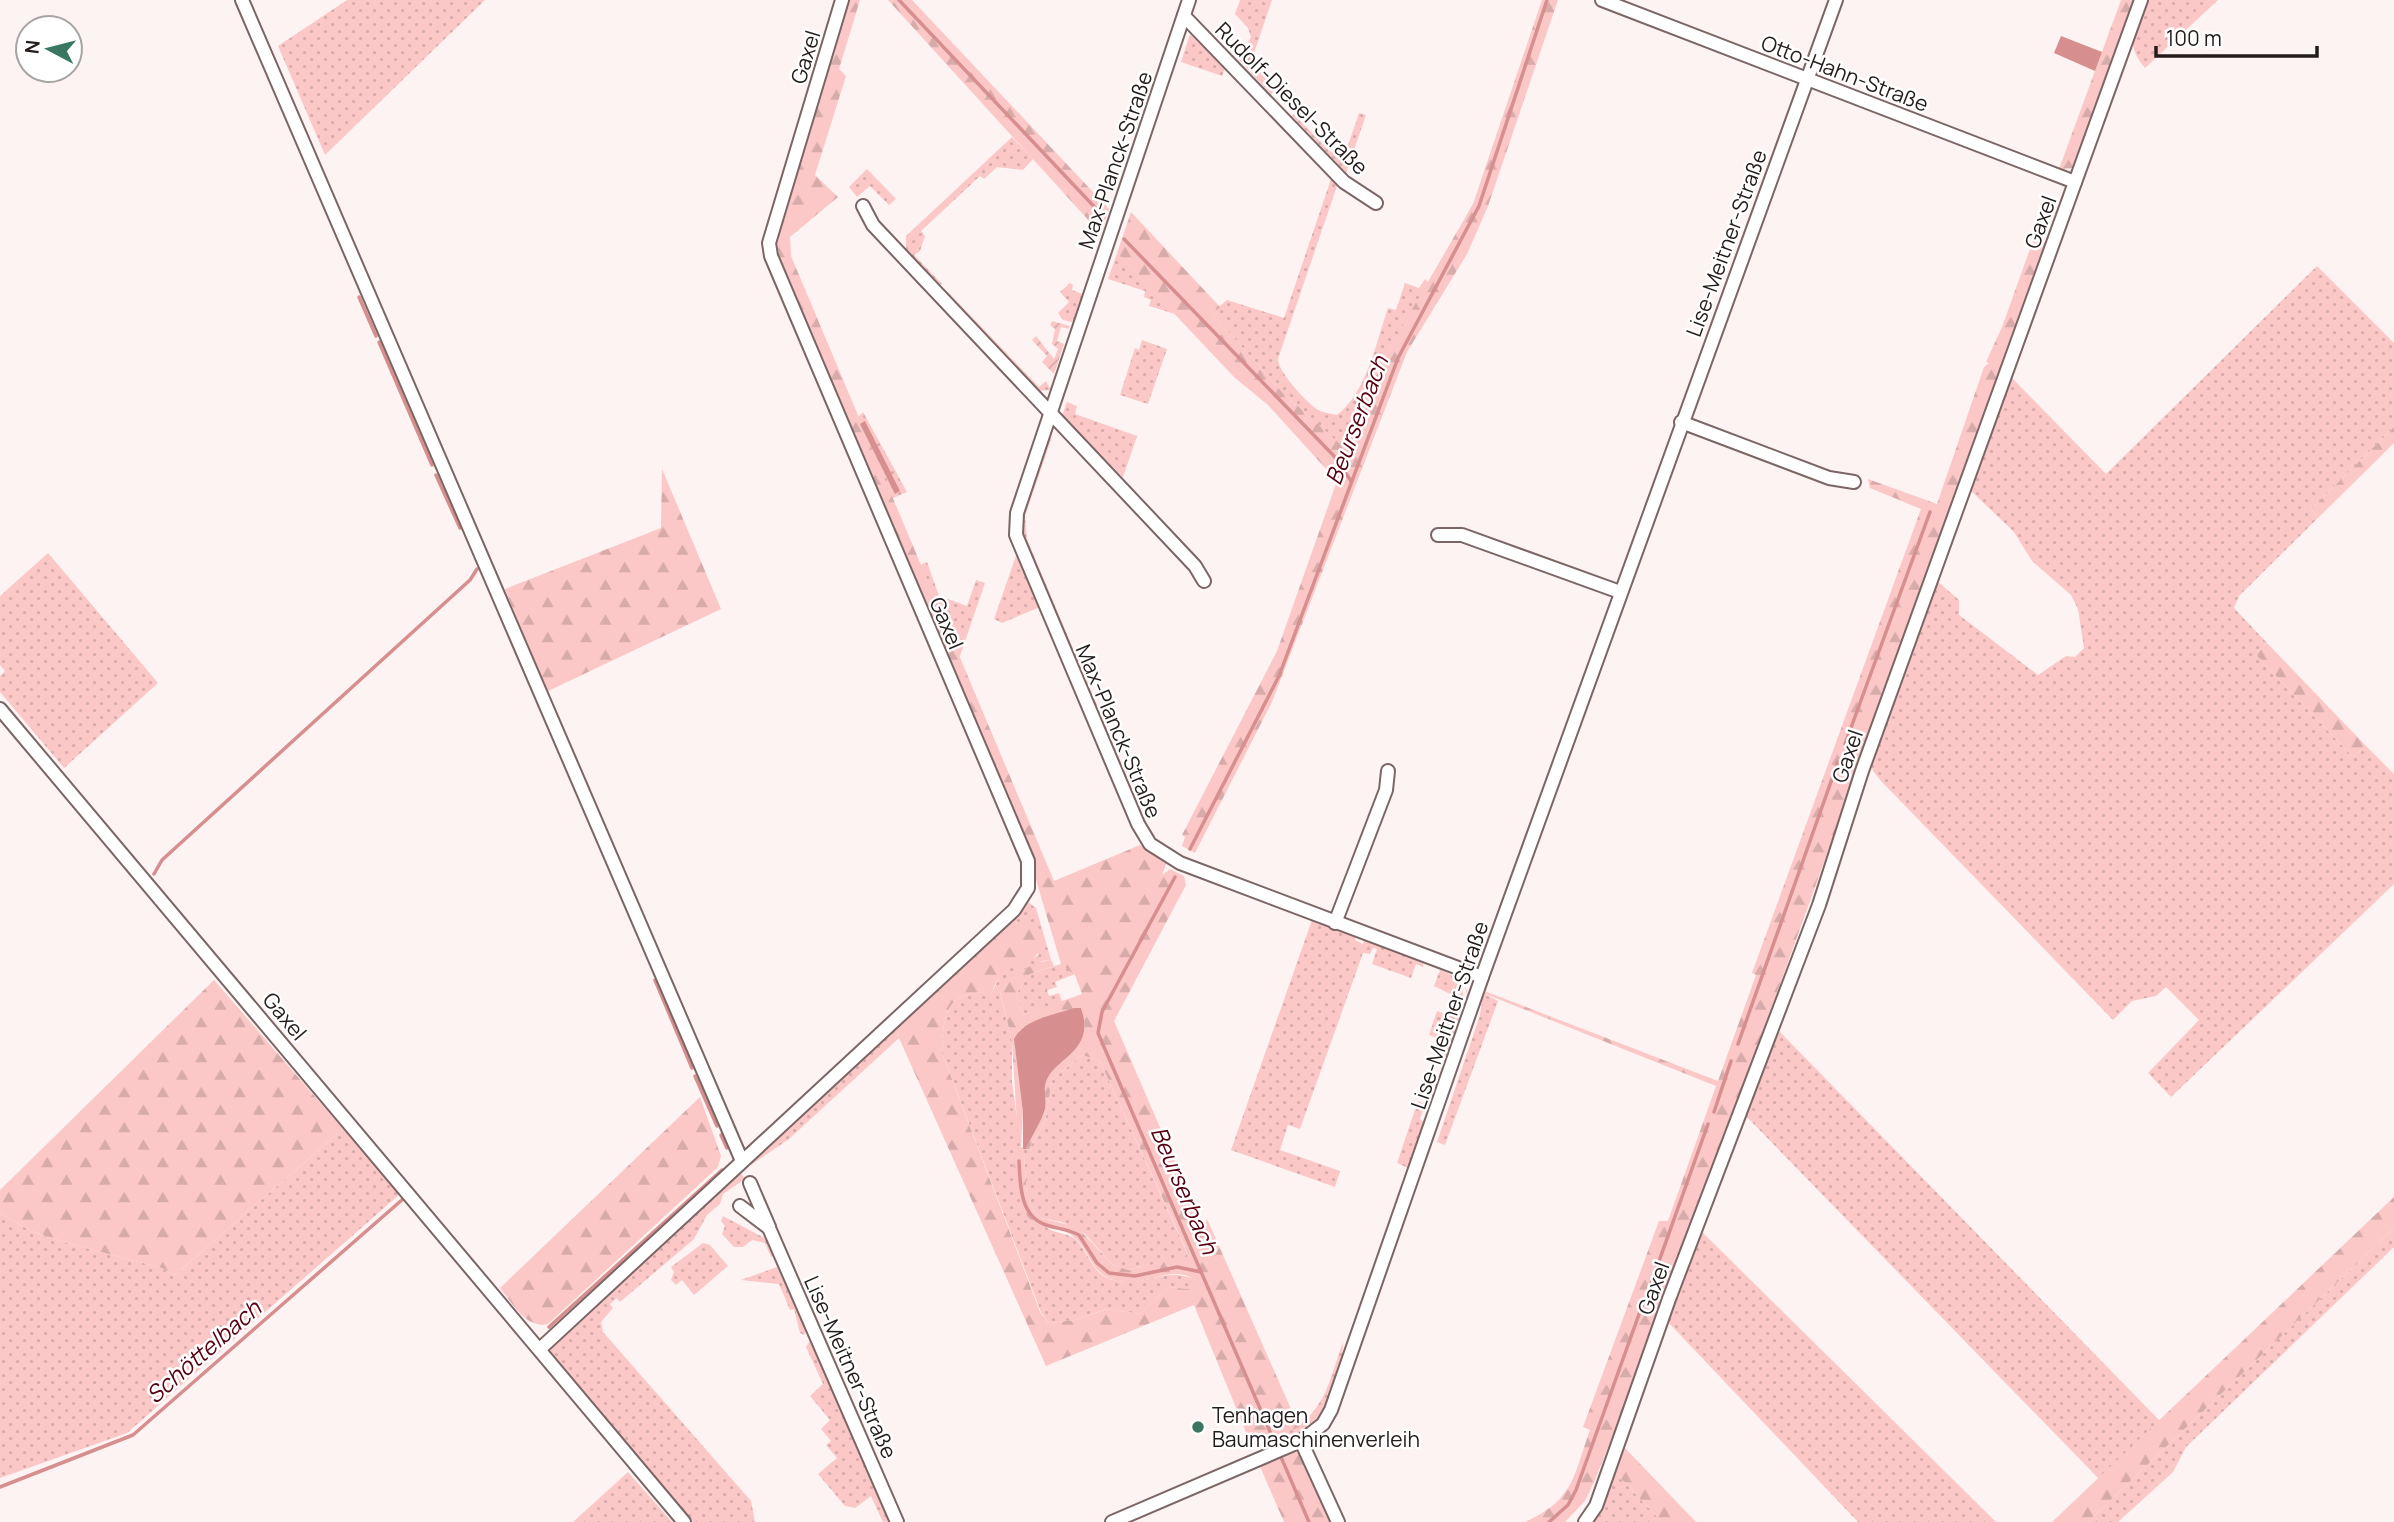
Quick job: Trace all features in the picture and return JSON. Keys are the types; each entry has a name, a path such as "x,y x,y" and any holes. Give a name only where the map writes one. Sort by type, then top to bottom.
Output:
{"street":[{"path":"242,0 742,1161"},
{"name":"Gaxel","path":"541,1348 1014,909 1028,888 1028,861 771,256 769,243 842,0"},
{"name":"Max-Planck-Straße","path":"1189,0 1017,513 1016,535 1143,836 1157,850 1180,863 1482,977"},
{"name":"Otto-Hahn-Straße","path":"1602,0 2075,182"},
{"name":"Lise-Meitner-Straße","path":"1112,1522 1301,1441 1323,1424 1337,1396 1482,977 1836,0"},
{"name":"Gaxel","path":"1586,1522 1596,1506 1669,1299 1819,905 1862,771 2141,0"},
{"name":"Rudolf-Diesel-Straße","path":"1184,16 1344,182 1377,203"},
{"path":"863,206 873,225 1052,412 1195,566 1204,581"},
{"path":"1681,422 1829,478 1854,482"},
{"path":"1438,535 1462,535 1620,592"},
{"name":"Gaxel","path":"0,709 541,1348 550,1363 684,1522"},
{"path":"1335,923 1386,790 1388,771"},
{"name":"Lise-Meitner-Straße","path":"750,1183 897,1522"},
{"name":"Lise-Meitner-Straße","path":"740,1206 769,1228"},
{"path":"1301,1441 1338,1522"}],"green space":[{"path":"347,0 485,0 325,155 278,46"},
{"path":"846,0 860,0 839,69 846,76 815,175 838,197 790,237 791,256 1054,881 1140,845 1167,862 1162,875 1170,869 1184,876 1186,885 1114,1021 1203,1227 1207,1219 1299,1427 1252,1447 1194,1305 1046,1366 899,1038 897,1023 1006,923 1020,922 1039,928 1043,946 1038,954 1010,969 997,981 992,992 965,995 950,1007 944,1026 942,1053 1040,1312 1049,1323 1075,1320 1107,1309 1140,1314 1168,1287 1188,1289 1196,1280 1176,1274 1129,1282 1110,1279 1098,1270 1078,1241 1060,1230 1034,1222 1021,1205 1014,1172 1015,1156 1024,1157 1027,1194 1033,1209 1041,1218 1077,1227 1113,1265 1128,1270 1189,1256 1100,1061 1082,1055 1052,1080 1045,1122 1029,1149 1026,1149 1045,1109 1045,1088 1050,1074 1079,1044 1083,1035 1081,1008 1031,1023 1019,1031 1015,1046 1023,1113 1021,1147 1018,1140 1012,1041 1000,992 1022,971 1051,960 1054,966 1030,974 1016,994 1023,1015 1082,994 1075,975 1061,964 1031,863 779,271 774,236"},
{"path":"888,0 912,0 1109,209 1101,234"},
{"path":"1240,0 1272,0 1251,62 1262,66 1261,75 1273,79 1270,87 1276,89 1271,94 1238,59 1251,37 1248,28 1235,14"},
{"path":"1542,0 1558,0 1488,206 1467,254 1407,352 1272,702 1195,853 1182,846 1185,837 1182,835 1277,651 1337,481 1268,405 1234,377 1117,253 1131,212 1220,307 1213,314 1281,391 1348,451 1381,363 1473,204"},
{"path":"2121,0 2134,0 2074,168 2059,169"},
{"path":"2146,0 2218,0 2145,68 2138,59 2133,43 2135,27"},
{"path":"1190,34 1225,68 1222,76 1181,62"},
{"path":"1359,113 1366,115 1346,173 1292,116 1294,114 1329,151 1344,157"},
{"path":"1012,137 1033,159 1023,170 997,167 984,179 980,176 921,231 925,236 920,251 914,255 942,284 935,285 906,254 906,236"},
{"path":"867,169 896,199 889,205 870,186 857,197 849,187"},
{"path":"1331,179 1337,186 1278,359 1288,379 1302,396 1320,411 1337,415 1356,393 1363,380 1388,308 1396,310 1405,283 1419,288 1425,279 1429,283 1381,363 1348,452 1281,391 1212,313 1227,300 1284,318"},
{"path":"2034,238 2047,243 1663,1309 1585,1501 1565,1522 1525,1522 1541,1514 1563,1496 1575,1474 1590,1430 1583,1427 1659,1221 1668,1221 1716,1086 1483,993 1487,992 1718,1081 1756,975 1752,973 1921,509 1870,488 1868,479 1937,504 1984,367 1989,363 1986,362 2002,327"},
{"path":"1117,253 1175,314 1149,306 1151,300 1144,297 1145,291 1108,279"},
{"path":"2317,266 2394,343 2394,427 2311,509 2318,518 2239,596 2234,608 2267,643 2257,652 2257,656 2353,757 2366,746 2394,774 2394,884 2171,1097 2148,1073 2199,1020 2166,987 2156,996 2132,1001 2113,1020 1881,781 1873,771 1871,763 1937,581 1959,600 1959,615 2038,675 2066,656 2075,657 2084,648 2078,609 2071,595 2032,561 2014,532 1970,490 2011,377 2106,474"},
{"path":"1070,283 1073,285 1072,290 1082,294 1084,290 1085,293 1076,320 1072,322 1063,320 1058,313 1069,302 1060,292"},
{"path":"948,292 1039,387 1046,381 1051,390 1037,391 948,298"},
{"path":"1052,321 1070,326 1069,329 1061,327 1057,341 1064,344 1054,374 1042,362 1047,356 1032,340 1036,336 1054,359 1058,349 1052,344 1055,329 1050,325"},
{"path":"1142,340 1167,349 1148,404 1120,395 1135,348 1139,350"},
{"path":"1067,402 1077,406 1075,414 1137,436 1123,477 1066,422 1062,416"},
{"path":"863,412 907,492 891,499 857,418"},
{"path":"2394,427 2394,443 2318,518 2311,509"},
{"path":"1052,437 1025,516 1027,539 1147,824 1155,836 1151,836 1144,824 1021,531 1023,511 1046,443"},
{"path":"662,469 721,609 546,692 505,589 661,528"},
{"path":"48,553 158,683 64,768 0,692 0,676 5,671 0,665 0,596"},
{"path":"1017,553 1040,607 1002,623 994,619"},
{"path":"927,562 939,596 967,606 976,580 985,583 959,659 920,565"},
{"path":"2267,643 2366,746 2353,757 2257,656 2257,652"},
{"path":"1028,902 1036,908 1051,960 1042,961 1000,993 1012,1041 1012,1082 1021,1147 1029,1149 1045,1122 1052,1080 1082,1055 1100,1061 1189,1257 1127,1270 1113,1265 1085,1234 1062,1222 1041,1218 1033,1209 1027,1194 1024,1157 1014,1161 1019,1191 1032,1215 1049,1229 1075,1239 1096,1269 1106,1278 1135,1282 1174,1275 1197,1280 1188,1289 1168,1287 1140,1314 1106,1309 1075,1320 1049,1323 1041,1312 942,1053 946,1015 956,1000 965,995 992,992 1003,971 1039,955 1020,922 1006,923"},
{"path":"1312,920 1355,937 1355,940 1363,944 1364,940 1423,963 1423,967 1416,964 1411,978 1372,964 1377,949 1373,948 1370,954 1363,953 1300,1129 1288,1125 1280,1150 1340,1171 1335,1187 1231,1150"},
{"path":"1061,964 1075,974 1055,982 1057,987 1047,990 1049,996 1059,993 1062,1002 1023,1015 1016,994 1030,974"},
{"path":"1440,970 1461,979 1464,1000 1458,1016 1461,1018 1467,995 1464,982 1469,999 1450,1054 1444,1056 1447,1042 1429,1035 1437,1011 1445,1014 1452,995 1434,986"},
{"path":"214,980 343,1129 175,1275 162,1268 31,1231 0,1213 0,1190"},
{"path":"1483,993 1498,1001 1445,1145 1437,1142 1480,1015"},
{"path":"897,1023 899,1038 789,1139 751,1165 750,1160"},
{"path":"1774,1026 2160,1421 2099,1479 1743,1113"},
{"path":"700,1097 721,1156 718,1167 548,1324 540,1325 527,1319 500,1288"},
{"path":"1418,1101 1425,1104 1420,1119 1426,1125 1408,1168 1397,1163"},
{"path":"343,1129 400,1194 127,1433 0,1478 0,1213 31,1231 162,1268 175,1275"},
{"path":"740,1172 745,1179 723,1194 720,1204 707,1215 694,1239 620,1302 617,1298 610,1304 613,1308 601,1322 603,1332 751,1501 755,1522 688,1522 552,1360 550,1344"},
{"path":"2394,1197 2394,1228 2088,1522 2052,1522"},
{"path":"723,1216 768,1240 774,1255 771,1257 765,1243 752,1240 743,1247 734,1247 722,1234 725,1226 721,1221"},
{"path":"2394,1228 2394,1247 2186,1447 2173,1472 2118,1522 2088,1522"},
{"path":"1700,1230 1996,1522 1858,1522 1666,1320"},
{"path":"703,1243 710,1245 728,1266 694,1295 682,1280 676,1285 671,1280 674,1272 671,1267"},
{"path":"777,1267 807,1331 804,1335 800,1333 794,1309 790,1310 779,1284 741,1280"},
{"path":"809,1342 813,1344 889,1518 887,1522 883,1522 871,1496 855,1508 845,1506 818,1474 837,1458 826,1445 831,1441 821,1429 830,1420 810,1396 823,1384 806,1347"},
{"path":"1343,1342 1335,1388 1322,1413 1312,1424 1285,1441 1282,1434 1308,1418 1323,1397"},
{"path":"1621,1444 1696,1522 1662,1522 1612,1469"},
{"path":"1297,1448 1332,1522 1284,1522 1259,1464"},
{"path":"1612,1469 1662,1522 1594,1522"},
{"path":"628,1472 672,1522 573,1522"}],"shaded area":[{"path":"2061,36 2102,52 2095,71 2054,53"},
{"path":"865,421 900,491 895,494 860,424"},
{"path":"1081,1008 1083,1035 1079,1044 1050,1074 1045,1085 1043,1114 1026,1149 1023,1149 1023,1113 1014,1039 1032,1022"}],"waterway":[{"path":"899,0 1103,216"},
{"name":"Beurserbach","path":"1190,849 1279,676 1398,358 1479,206 1547,0"},
{"path":"1124,239 1334,456 1351,481"},
{"path":"359,297 376,336"},
{"path":"379,342 432,465"},
{"path":"436,475 460,528"},
{"path":"1845,744 1930,512"},
{"path":"154,874 162,860 470,580 477,569"},
{"path":"1738,1044 1838,762"},
{"name":"Beurserbach","path":"1175,877 1102,1012 1098,1033 1309,1522"},
{"path":"655,980 692,1068"},
{"path":"1714,1112 1731,1061"},
{"path":"695,1076 717,1126"},
{"path":"1648,1292 1708,1124"},
{"path":"721,1135 727,1148"},
{"path":"1019,1161 1023,1199 1031,1215 1046,1225 1079,1235 1097,1263 1109,1273 1135,1276 1177,1267 1201,1272"},
{"path":"549,1327 722,1170"},
{"name":"Schöttelbach","path":"0,1487 133,1435 403,1199"},
{"path":"1549,1522 1568,1505 1576,1490 1642,1306"}],"place":[{"name":"Tenhagen Baumaschinenverleih","path":"1198,1427"}]}
